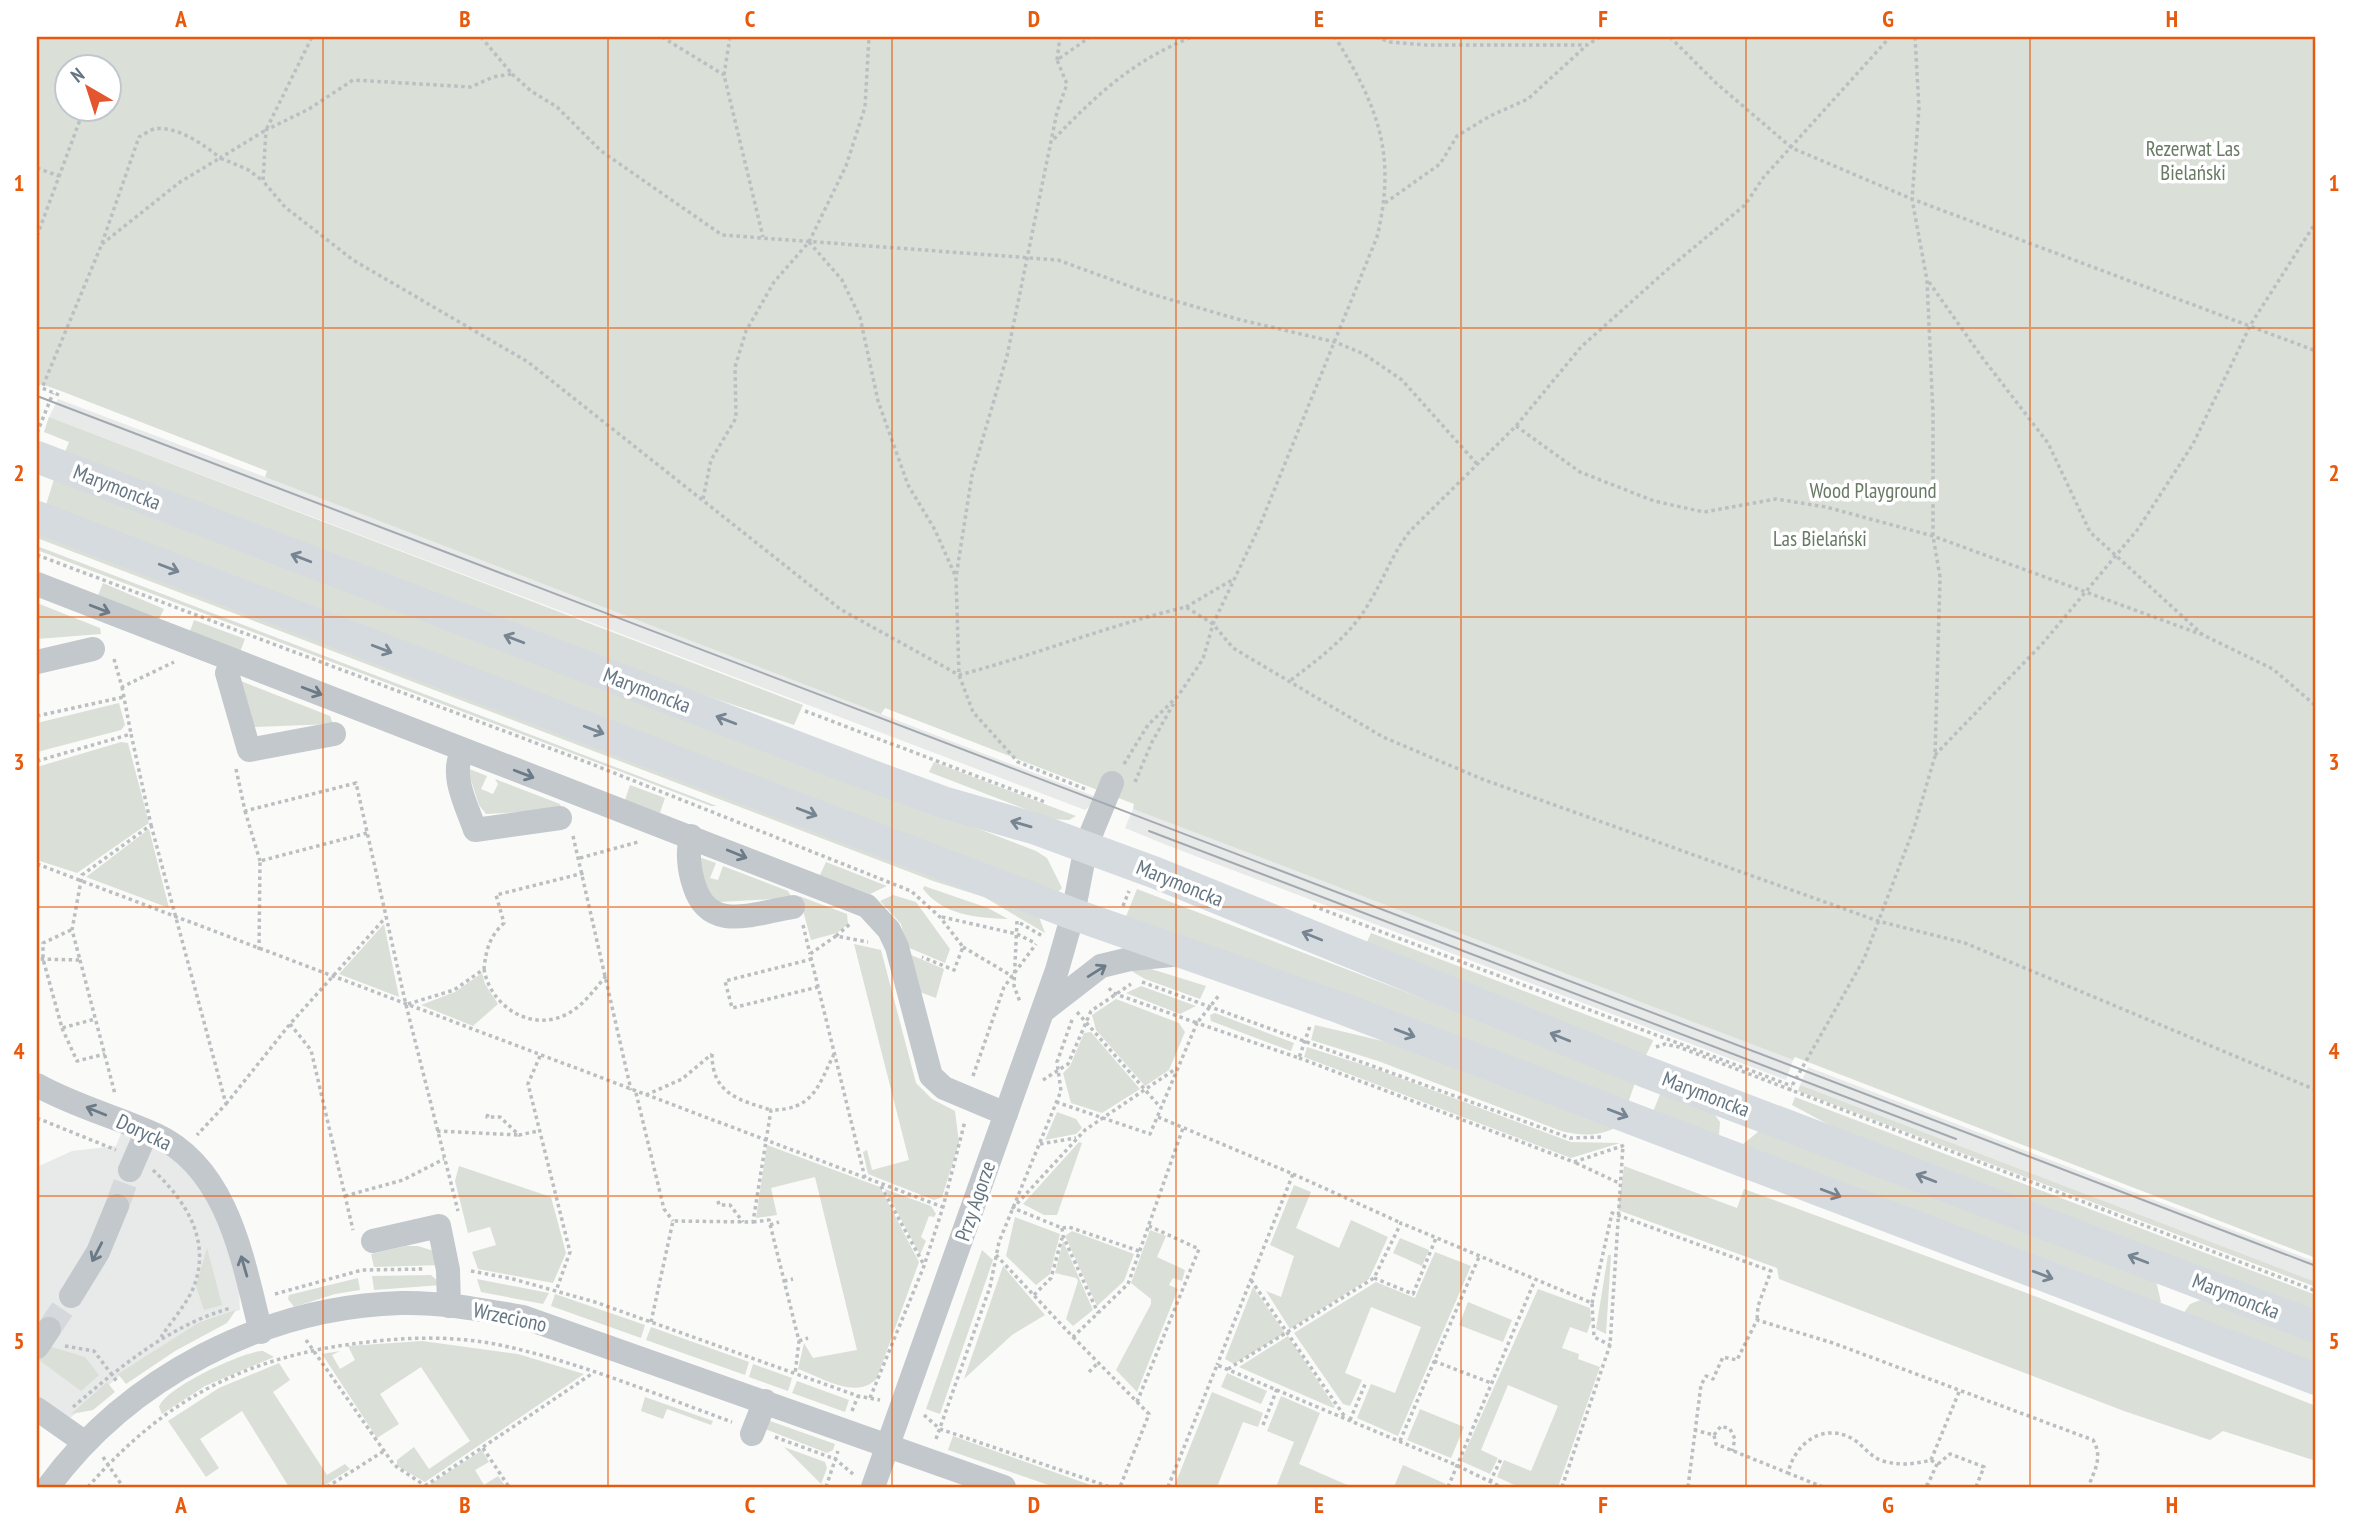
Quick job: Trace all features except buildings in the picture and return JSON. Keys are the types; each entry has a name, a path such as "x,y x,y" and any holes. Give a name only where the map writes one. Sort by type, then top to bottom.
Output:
{"main road":[{"name":"Marymoncka","path":"38,436 880,779 943,802 1086,846 1744,1108 2316,1327"},
{"path":"37,517 1073,914 1341,1008 2316,1379"},
{"path":"1727,1154 1744,1108"},
{"path":"2167,1322 2184,1276"}],"street":[{"path":"37,584 867,906 889,930 897,947 931,1076 944,1088 965,1098 1009,1104"},
{"path":"37,663 102,649"},
{"path":"232,660 227,673 249,750 334,734"},
{"path":"463,751 458,759 457,775 474,830 566,826"},
{"name":"Przy Agorze","path":"874,1484 1034,1036 1073,914 1086,846 1109,790"},
{"path":"691,836 688,847 692,881 699,902 709,912 726,918 793,907"},
{"path":"1042,1012 1107,964 1185,954"},
{"name":"Dorycka","path":"37,1085 178,1147 194,1162 218,1196 242,1259 261,1332"},
{"path":"132,1165 147,1132"},
{"path":"71,1296 97,1252 117,1206"},
{"path":"362,1244 439,1226 448,1270 449,1306"},
{"name":"Wrzeciono","path":"48,1487 163,1378 237,1338 319,1316 374,1306 449,1306 523,1317 1004,1487"},
{"path":"753,1432 765,1402"},
{"path":"37,1409 92,1448"}],"path":[{"path":"263,181 266,130 312,37"},
{"path":"481,37 512,74 557,107 601,151 722,235 1058,260 1148,293 1237,319 1335,342 1364,354 1402,380 1477,464"},
{"path":"662,37 724,75"},
{"path":"730,37 724,75 763,237"},
{"path":"703,499 711,460 736,418 735,367 746,331 774,282 808,242 846,166 865,107 869,37"},
{"path":"1060,37 1057,61 1068,84 1052,141 1007,356 972,475 956,578 959,675 974,712 1018,762 1109,790 1126,805 1152,742 1203,659 1213,624 1335,342 1377,237 1385,203 1385,157 1376,111 1335,37"},
{"path":"1057,61 1090,37"},
{"path":"1052,141 1096,96 1156,51 1192,37"},
{"path":"1376,37 1390,43 1426,45 1587,45"},
{"path":"1385,203 1440,164 1457,136 1490,116 1528,99 1587,45 1601,37"},
{"path":"1670,37 1716,83 1792,148 1912,199 2251,324 2316,351"},
{"path":"1292,680 1331,650 1369,605 1395,549 1516,426 1581,346 1745,205 1763,178 1890,37"},
{"path":"1791,1089 1864,959 1914,828 1935,756 1940,577 1933,536 1933,414 1927,280 1912,199 1919,108 1916,37"},
{"path":"101,246 180,181 266,130 309,109 352,80 471,87 493,77 512,74"},
{"path":"37,236 79,122"},
{"path":"59,395 42,388 101,246 139,137 155,128 178,133 206,146 220,158 247,169 263,181 285,207 353,260 528,362 840,609 959,675 1024,658 1149,616 1186,607 1234,578"},
{"path":"37,168 59,176"},
{"path":"1935,756 2043,643 2138,529 2193,444 2251,324 2316,222"},
{"path":"808,242 842,280 860,317 878,401 908,485 935,530 956,578"},
{"path":"1927,280 1981,356 2049,443 2090,532 2203,635"},
{"path":"38,436 53,393"},
{"path":"1516,426 1580,472 1654,501 1704,512 1776,499 1826,507 1933,536 2088,590 2203,635 2273,669 2316,706"},
{"path":"37,555 589,763 911,891 940,917 964,947 1014,974"},
{"path":"1186,607 1213,624 1233,648 1292,680 1383,737 1482,779 1878,921 1965,943 2316,1090"},
{"path":"102,649 124,697 151,825 226,1104"},
{"path":"121,687 186,657"},
{"path":"1109,790 1148,725 1178,696"},
{"path":"37,716 124,697"},
{"path":"804,711 1046,803"},
{"path":"37,761 131,734"},
{"path":"233,759 260,861 259,950"},
{"path":"245,811 356,783 406,1005 460,1218"},
{"path":"117,1104 72,930 82,874 151,825"},
{"path":"566,826 584,873 606,976 664,1209 673,1221 651,1322"},
{"path":"260,861 367,833"},
{"path":"580,858 647,840"},
{"path":"37,864 81,878 259,950 943,1207"},
{"path":"584,873 496,895 504,923 493,933 486,951 484,969 494,995 510,1011 542,1020 569,1013 606,976"},
{"path":"192,1142 290,1024 386,916"},
{"path":"940,917 1017,934 1042,947"},
{"path":"1017,921 1014,986 1034,1036"},
{"path":"1368,927 2316,1291"},
{"path":"72,930 44,943 43,959 62,1028 77,1061 104,1054"},
{"path":"865,1178 810,954 836,936 897,947 954,970 964,947"},
{"path":"870,1398 924,1266 965,1130 965,1098 1004,987 1036,944"},
{"path":"37,959 80,960"},
{"path":"811,959 724,981 732,1008 818,987"},
{"path":"406,1005 454,990 484,969"},
{"path":"1009,1104 1058,1072 1070,1060 1085,1020 1094,1008 1117,995 1134,979 1304,1042 1376,1065 1570,1138 1608,1137"},
{"path":"1097,992 1108,986 1117,995 1298,1058 1574,1162 1619,1183"},
{"path":"1056,1102 1150,1135 1197,1023 1220,994 1233,999"},
{"path":"928,1459 990,1287 996,1255 1061,1091 1057,1062 1080,1006"},
{"path":"1077,1011 1161,1108"},
{"path":"62,1028 95,1018"},
{"path":"1298,1022 1311,1027 1298,1058"},
{"path":"290,1024 311,1050 345,1196 362,1244 362,1270"},
{"path":"1654,1052 1662,1044 1678,1047 1791,1089"},
{"path":"646,1096 682,1079 712,1054 712,1070 718,1082 733,1097 771,1111 800,1106 812,1097 835,1054"},
{"path":"540,1056 528,1084 570,1252 556,1291"},
{"path":"1013,1208 1077,1138 1178,1067"},
{"path":"753,1222 771,1111"},
{"path":"488,1114 488,1117 500,1117 519,1135"},
{"path":"1157,1117 1592,1303"},
{"path":"37,1118 132,1165 152,1169 178,1194 194,1218 200,1255 192,1290 159,1340"},
{"path":"1073,1337 1128,1284 1182,1128"},
{"path":"437,1131 519,1135 538,1130"},
{"path":"1040,1144 1077,1138"},
{"path":"1574,1162 1633,1141"},
{"path":"1562,1487 1609,1345 1623,1145"},
{"path":"345,1196 403,1180 444,1159"},
{"path":"1168,1487 1293,1174"},
{"path":"880,1184 924,1266"},
{"path":"718,1202 719,1205 730,1205 743,1222"},
{"path":"1013,1208 1062,1228 1069,1227 1139,1251"},
{"path":"1609,1345 1594,1337 1592,1303 1612,1213 1772,1271 1758,1306 1757,1320 1737,1360 1723,1357 1713,1379 1706,1376 1701,1385 1688,1487"},
{"path":"673,1221 769,1220 799,1341 795,1374"},
{"path":"770,1224 779,1222"},
{"path":"1228,1369 1374,1278 1401,1223"},
{"path":"1137,1402 1199,1249 1149,1226"},
{"path":"1062,1228 1063,1236 1098,1312"},
{"path":"1034,1295 1051,1278 1063,1236"},
{"path":"1374,1278 1413,1294 1436,1238"},
{"path":"996,1255 1149,1414 1120,1487"},
{"path":"1400,1441 1479,1256"},
{"path":"471,1258 475,1271"},
{"path":"784,1281 793,1279"},
{"path":"1448,1487 1536,1279"},
{"path":"1251,1280 1348,1419"},
{"path":"1757,1320 1833,1343 2092,1440 2099,1451 2088,1487"},
{"path":"88,1487 159,1419 209,1387 272,1360 312,1350 419,1336 495,1344 593,1373 835,1459 852,1474 874,1484"},
{"path":"799,1341 808,1338"},
{"path":"42,1339 94,1351 111,1375"},
{"path":"312,1350 394,1465 426,1487 593,1373"},
{"path":"1434,1361 1491,1383"},
{"path":"1089,1372 1098,1363"},
{"path":"1217,1365 1456,1465 1501,1487"},
{"path":"1348,1419 1366,1382"},
{"path":"1262,1426 1277,1390"},
{"path":"1931,1460 1959,1392"},
{"path":"719,1423 720,1418"},
{"path":"1714,1435 1721,1426 1730,1429 1735,1439 1732,1451"},
{"path":"1694,1430 1714,1435"},
{"path":"1788,1473 1796,1452 1805,1442 1832,1432 1855,1440 1881,1461 1911,1465 1931,1460 1937,1464"},
{"path":"1714,1435 1716,1444 1823,1487"},
{"path":"92,1448 123,1487"},
{"path":"483,1448 509,1487"},
{"path":"327,1487 384,1451"},
{"path":"1921,1487 1928,1486 1937,1464 1946,1460 1950,1454 1984,1466 1976,1487"},
{"path":"1490,1482 1501,1459"}],"shaded area":[{"path":"58,399 1099,798 1085,810 49,417"},
{"path":"1133,809 1793,1060 1786,1080 1125,828"},
{"path":"1808,1067 2316,1262 2316,1282 1800,1085"},
{"path":"122,1131 182,1162 218,1211 239,1289 240,1310 200,1321 130,1367 69,1419 37,1396 37,1167 72,1151 116,1146"}],"green space":[{"name":"Las Bielański","path":"37,37 2316,37 2316,1258 1795,1057 1793,1060 1133,809 1134,804 885,708 881,714 265,477 267,471 41,384 37,389"},
{"path":"49,417 803,705 794,725 695,692 65,452 69,442 44,432"},
{"path":"55,476 1036,851 1047,858 1062,888 1056,894 45,508"},
{"path":"37,531 1039,917 1045,933 984,897 933,881 37,538"},
{"path":"37,546 717,806 711,806 37,550"},
{"path":"103,583 164,609 158,621 97,598"},
{"path":"37,603 100,628 101,634 37,639"},
{"path":"194,620 245,639 240,652 189,634"},
{"path":"238,680 330,716 333,724 254,727"},
{"path":"119,703 125,725 121,730 37,752 37,723"},
{"path":"121,742 128,743 149,823 77,873 37,860 37,767"},
{"path":"934,762 1076,816 1069,820 1051,819 929,772"},
{"path":"467,768 487,776 481,789 493,794 498,784 495,779 560,804 562,810 486,814 479,805"},
{"path":"630,785 665,798 660,813 625,800"},
{"path":"149,829 169,908 86,877"},
{"path":"699,857 716,863 710,878 718,880 723,866 788,891 792,898 719,902 709,897"},
{"path":"826,862 887,886 870,894 820,875"},
{"path":"924,886 988,908 1008,919 984,918 951,910 931,898 923,889"},
{"path":"1137,889 1636,1080 1628,1103 1125,919"},
{"path":"893,895 916,902 950,949 945,963 907,947 901,924 880,901"},
{"path":"799,896 847,914 848,924 837,933 811,940"},
{"path":"384,924 399,997 339,974"},
{"path":"1371,933 1653,1041 1645,1057 1367,942"},
{"path":"854,944 881,950 916,1083 932,1099 955,1111 959,1143 942,1197 934,1200 868,1174 863,1152 867,1150 872,1170 909,1160"},
{"path":"909,954 944,969 936,998 917,991"},
{"path":"1148,968 1206,986 1200,999 1145,979 1128,969"},
{"path":"482,973 485,984 498,1004 473,1026 421,1005 455,992"},
{"path":"1141,986 1196,1006 1180,1014 1126,993"},
{"path":"1116,999 1179,1023 1185,1032 1169,1070 1145,1086 1096,1030 1092,1015"},
{"path":"1215,1013 1294,1043 1291,1051 1211,1021 1210,1015"},
{"path":"1315,1025 1412,1048 1619,1125 1606,1132 1591,1134 1561,1131 1378,1061 1311,1040"},
{"path":"1091,1032 1140,1089 1102,1113 1071,1103 1063,1073 1070,1066 1084,1033"},
{"path":"1307,1047 1376,1069 1571,1142 1620,1143 1571,1158 1304,1057"},
{"path":"1800,1085 2316,1282 2316,1287 1798,1091"},
{"path":"1662,1089 1712,1111 1720,1122 1719,1135 1653,1112"},
{"path":"1795,1097 2316,1295 2316,1314 1846,1134 1792,1105"},
{"path":"1057,1112 1076,1119 1082,1128 1076,1134 1045,1140"},
{"path":"1759,1131 2156,1281 2161,1302 2158,1304 1742,1145"},
{"path":"1079,1142 1082,1143 1057,1215 1044,1215 1023,1204"},
{"path":"767,1145 880,1187 919,1262 877,1378 869,1385 839,1385 798,1369 804,1343 813,1358 857,1350 815,1177 771,1188 777,1215 756,1218"},
{"path":"459,1166 551,1197 566,1253 553,1283 478,1269 472,1252 496,1245 490,1227 468,1233 455,1181"},
{"path":"1624,1166 1737,1208 1744,1189 2024,1292 2316,1406 2316,1461 2223,1431 2210,1440 2124,1411 1779,1279 1777,1268 1618,1210"},
{"path":"1294,1185 1311,1192 1296,1228 1339,1248 1351,1220 1388,1237 1369,1279 1290,1329 1266,1291 1281,1297 1294,1256 1270,1245"},
{"path":"885,1189 931,1206 936,1214 934,1217 929,1216 921,1237 926,1241 920,1255"},
{"path":"1015,1217 1060,1234 1050,1274 1036,1285 1006,1256"},
{"path":"1150,1230 1166,1236 1157,1257 1185,1270 1182,1281 1173,1278 1169,1285 1178,1289 1137,1392 1116,1370 1151,1304 1151,1299 1131,1283"},
{"path":"1072,1231 1134,1254 1124,1281 1097,1306 1065,1236"},
{"path":"1400,1238 1429,1250 1422,1266 1393,1253"},
{"path":"1063,1241 1093,1310 1073,1326 1066,1319 1078,1281 1076,1278 1055,1273"},
{"path":"418,1246 440,1253 442,1265 374,1267 371,1254"},
{"path":"207,1248 222,1305 204,1310 196,1286"},
{"path":"982,1250 993,1260 940,1414 926,1409"},
{"path":"1435,1252 1471,1266 1398,1436 1357,1418 1371,1384 1395,1393 1421,1327 1371,1307 1345,1373 1362,1380 1350,1406 1343,1404 1294,1333 1376,1282 1415,1298"},
{"path":"1608,1255 1611,1255 1606,1334 1596,1329"},
{"path":"1003,1266 1045,1315 1012,1335 964,1379"},
{"path":"431,1275 442,1285 374,1290 372,1276"},
{"path":"358,1278 360,1290 335,1294 294,1307 288,1299 289,1295"},
{"path":"477,1279 549,1293 543,1304 481,1292"},
{"path":"1253,1287 1285,1333 1234,1364 1225,1359"},
{"path":"1538,1289 1590,1308 1591,1322 1587,1333 1570,1327 1562,1348 1579,1354 1578,1359 1600,1367 1558,1487 1519,1487 1497,1477 1504,1460 1531,1471 1558,1406 1508,1385 1481,1450 1498,1458 1490,1474 1461,1461"},
{"path":"555,1294 645,1325 641,1338 551,1306"},
{"path":"2203,1299 2316,1342 2316,1365 2183,1314 2190,1304"},
{"path":"1468,1302 1512,1320 1503,1342 1459,1325"},
{"path":"236,1310 227,1323 175,1351 126,1384 118,1374 199,1322"},
{"path":"651,1327 749,1362 745,1375 646,1340"},
{"path":"1288,1336 1335,1407 1239,1367"},
{"path":"422,1341 518,1354 584,1374 425,1482 397,1466 397,1460 414,1447 429,1469 470,1441 421,1367 380,1394 399,1424 377,1438 322,1354 340,1351 332,1355 340,1369 355,1360 348,1346"},
{"path":"48,1346 85,1357 99,1375 81,1391 39,1360"},
{"path":"263,1351 274,1357 205,1386 162,1414 159,1407 164,1399 189,1381 239,1357"},
{"path":"279,1363 290,1380 273,1392 327,1475 345,1464 350,1469 322,1487 289,1487 242,1411 200,1439 219,1468 206,1477 168,1421 219,1388"},
{"path":"753,1364 792,1378 788,1391 749,1377"},
{"path":"1227,1373 1267,1391 1261,1404 1221,1387"},
{"path":"797,1381 849,1400 845,1412 792,1393"},
{"path":"107,1382 115,1392 93,1410 71,1414"},
{"path":"1212,1392 1263,1413 1258,1427 1243,1422 1217,1487 1174,1487"},
{"path":"1281,1396 1320,1413 1299,1464 1352,1487 1276,1487 1294,1442 1267,1431"},
{"path":"645,1397 713,1421 711,1425 667,1409 663,1419 641,1411"},
{"path":"1420,1409 1464,1427 1451,1458 1407,1440"},
{"path":"770,1421 835,1444 833,1450 827,1453 765,1429"},
{"path":"953,1436 1096,1487 1054,1487 948,1450"},
{"path":"784,1447 825,1462 827,1468 821,1484"},
{"path":"482,1450 489,1462 475,1470 484,1485 498,1476 506,1487 429,1485"},
{"path":"1403,1465 1446,1484 1445,1487 1394,1487"}],"tunnel":[{"path":"117,1206 130,1170"},
{"path":"49,1329 71,1296"}],"tram line":[{"path":"37,396 2316,1266"},
{"path":"1149,831 1956,1139"}],"park label":[{"name":"Rezerwat Las Bielański","path":"2193,160"},
{"name":"Wood Playground","path":"1873,490"}]}
